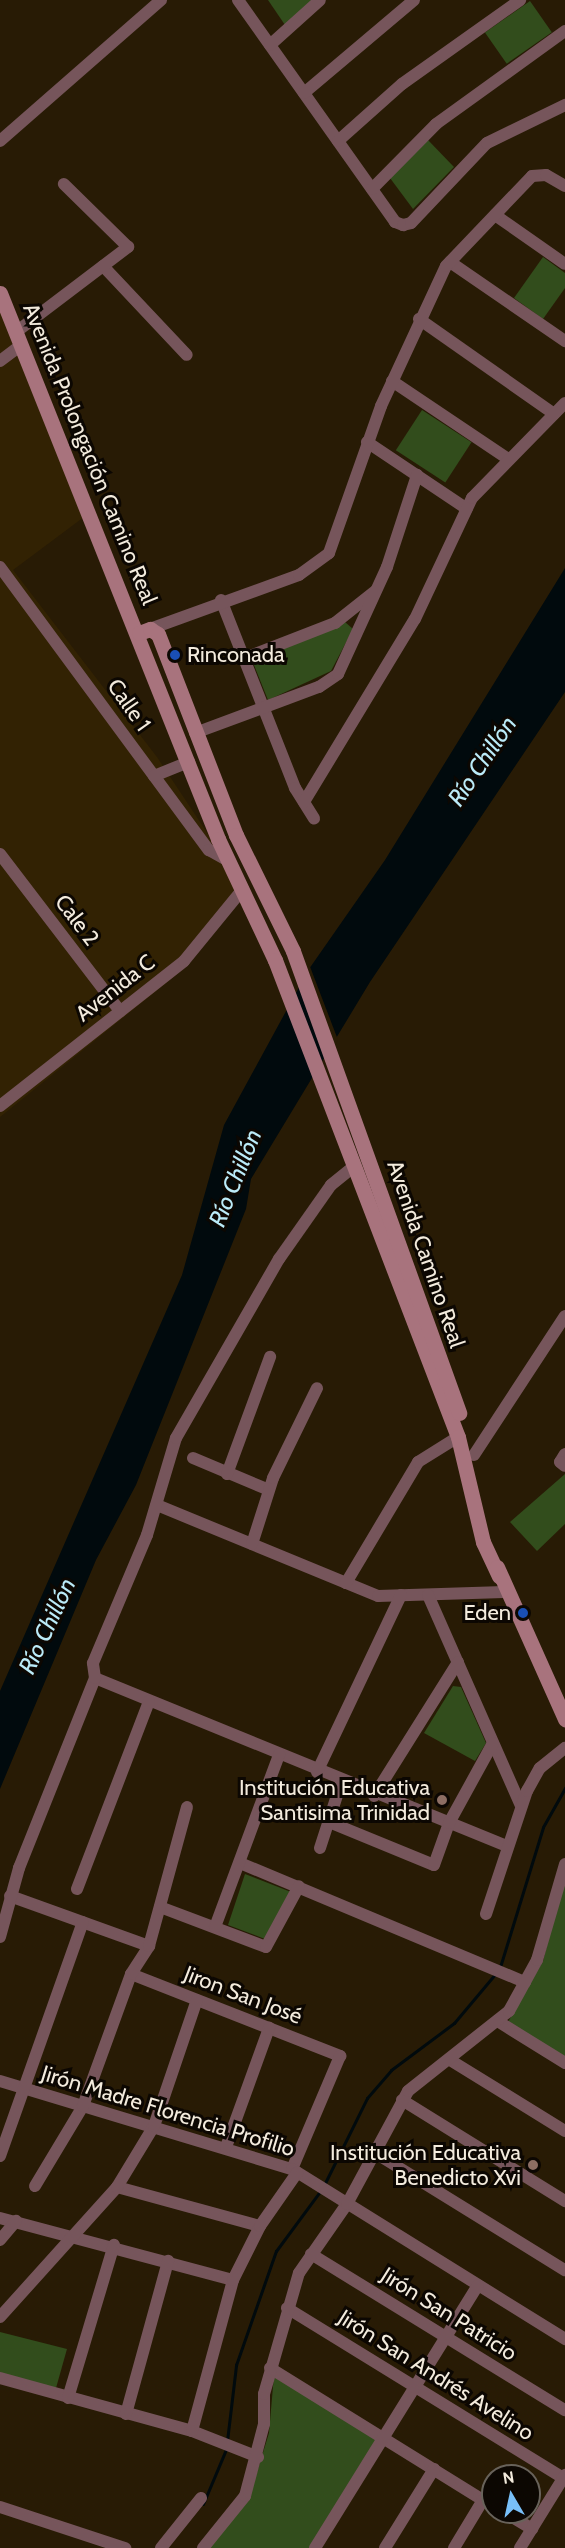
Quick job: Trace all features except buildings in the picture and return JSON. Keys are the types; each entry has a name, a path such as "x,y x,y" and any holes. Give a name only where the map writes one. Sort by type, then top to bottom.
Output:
{"main road":[{"name":"Avenida Prolongación Camino Real","path":"0,293 144,631 189,762 229,861 275,960"},
{"name":"Avenida Prolongación Camino Real","path":"144,631 158,634 236,835 293,951"},
{"name":"Avenida Camino Real","path":"293,951 367,1153 396,1250 474,1455 502,1584"},
{"name":"Avenida Camino Real","path":"275,960 351,1164 458,1437 483,1542 565,1719"}],"street":[{"path":"0,141 161,0"},
{"path":"238,0 395,222 411,223 486,143 565,105"},
{"path":"270,45 320,0"},
{"path":"304,93 414,0"},
{"path":"338,141 402,84 520,0"},
{"path":"372,189 436,124 565,31"},
{"path":"144,631 221,600 299,576 329,553 367,441 419,319 450,262 532,176 546,175 565,186"},
{"path":"0,361 18,338 128,247 64,184"},
{"path":"495,215 565,264"},
{"path":"450,262 565,341"},
{"path":"103,266 187,355"},
{"path":"419,319 554,414"},
{"path":"392,381 508,459"},
{"path":"304,802 415,619 468,509 508,459 565,403"},
{"path":"367,441 468,509"},
{"path":"195,733 265,707 338,674 378,589 417,475"},
{"name":"Calle 1","path":"0,567 209,850 229,861"},
{"path":"245,658 335,623 378,589"},
{"path":"221,600 304,802 314,819"},
{"path":"154,776 189,762"},
{"name":"Cale 2","path":"0,854 120,1011"},
{"name":"Avenida C","path":"0,1106 184,961 243,889"},
{"path":"0,1937 10,1896 95,1678 93,1663 157,1505 176,1438 260,1290 326,1192 351,1164"},
{"path":"474,1455 565,1316"},
{"path":"227,1474 270,1357"},
{"path":"252,1544 268,1490 298,1418 317,1388"},
{"path":"346,1583 418,1462 458,1437"},
{"path":"565,1454 560,1462 565,1466"},
{"path":"193,1458 268,1490"},
{"path":"157,1505 378,1596 428,1595 502,1584"},
{"path":"317,1772 401,1595"},
{"path":"428,1595 521,1806"},
{"path":"374,1796 458,1662"},
{"path":"95,1678 341,1783 506,1846"},
{"path":"77,1889 149,1701"},
{"path":"329,1822 434,1865 449,1823 494,1743"},
{"path":"486,1914 506,1846 521,1806 540,1768 565,1748"},
{"path":"215,1928 279,1755"},
{"path":"320,1848 341,1783"},
{"path":"35,2186 83,2106 131,1974 149,1946 187,1807"},
{"path":"240,1863 525,1982"},
{"path":"203,2548 245,2496 258,2457 270,2368 287,2308 311,2254 347,2204 372,2151 402,2100 499,2022 525,1982 551,1913 565,1865"},
{"path":"160,1907 266,1947 299,1886"},
{"path":"10,1896 149,1946"},
{"path":"551,1913 565,1904"},
{"path":"0,2156 21,2088 83,1922"},
{"name":"Jiron San José","path":"131,1974 340,2056 294,2171"},
{"path":"0,2317 79,2235 117,2187 154,2126 197,2000"},
{"path":"499,2022 565,2063"},
{"path":"226,2147 269,2028"},
{"path":"450,2060 565,2131"},
{"name":"Jirón Madre Florencia Profilio","path":"0,2081 226,2147 294,2171 565,2339"},
{"path":"402,2100 565,2201"},
{"path":"372,2151 565,2270"},
{"path":"192,2431 233,2280 260,2226 294,2171"},
{"path":"117,2187 260,2226"},
{"path":"0,2218 79,2235 233,2280"},
{"path":"0,2240 16,2221"},
{"path":"68,2398 114,2246"},
{"name":"Jirón San Patricio","path":"311,2254 565,2410"},
{"path":"126,2414 168,2261"},
{"path":"315,2548 478,2285"},
{"name":"Jirón San Andrés Avelino","path":"287,2308 564,2477"},
{"path":"270,2368 481,2499"},
{"path":"0,2378 192,2431 258,2457"},
{"path":"385,2548 434,2469"},
{"path":"520,2548 564,2477"},
{"path":"160,2548 201,2498"},
{"path":"0,2506 125,2548"},
{"path":"454,2548 481,2512"},
{"path":"524,2524 532,2529"}],"shaded area":[{"path":"0,292 84,517 13,570 157,757 208,834 235,890 186,967 0,1117"}],"green space":[{"path":"268,0 313,0 285,25"},
{"path":"530,1 552,32 507,64 485,33"},
{"path":"427,139 454,167 413,209 390,178"},
{"path":"543,257 565,273 565,288 543,319 514,298"},
{"path":"422,410 471,442 445,482 396,450"},
{"path":"345,622 353,629 331,671 268,700 252,660"},
{"path":"565,1474 565,1524 537,1551 510,1522"},
{"path":"453,1686 461,1687 486,1743 475,1761 424,1733"},
{"path":"245,1874 291,1892 265,1939 228,1925"},
{"path":"565,1874 565,2058 508,2022 543,1961"},
{"path":"0,2332 67,2349 56,2388 0,2374"},
{"path":"274,2375 377,2438 309,2548 210,2548 250,2495 269,2433"}],"water":[{"name":"Río Chillón","path":"565,568 565,692 370,982 251,1179 246,1209 136,1485 96,1560 0,1789 0,1691 182,1275 224,1125 309,969 385,860"}],"pier":[{"path":"309,964 338,1040 327,1058 307,967"}],"waterway":[{"path":"500,1967 543,1827 565,1788"},
{"path":"324,2185 367,2098 391,2070 454,2023 496,1973"},
{"path":"227,2441 236,2365 276,2251 321,2190"},
{"path":"203,2504 227,2447"}],"place":[{"name":"Rinconada","path":"175,655"},
{"name":"Eden","path":"523,1613"},
{"name":"Institución Educativa Santisima Trinidad","path":"442,1800"},
{"name":"Institución Educativa Benedicto Xvi","path":"533,2165"}]}
